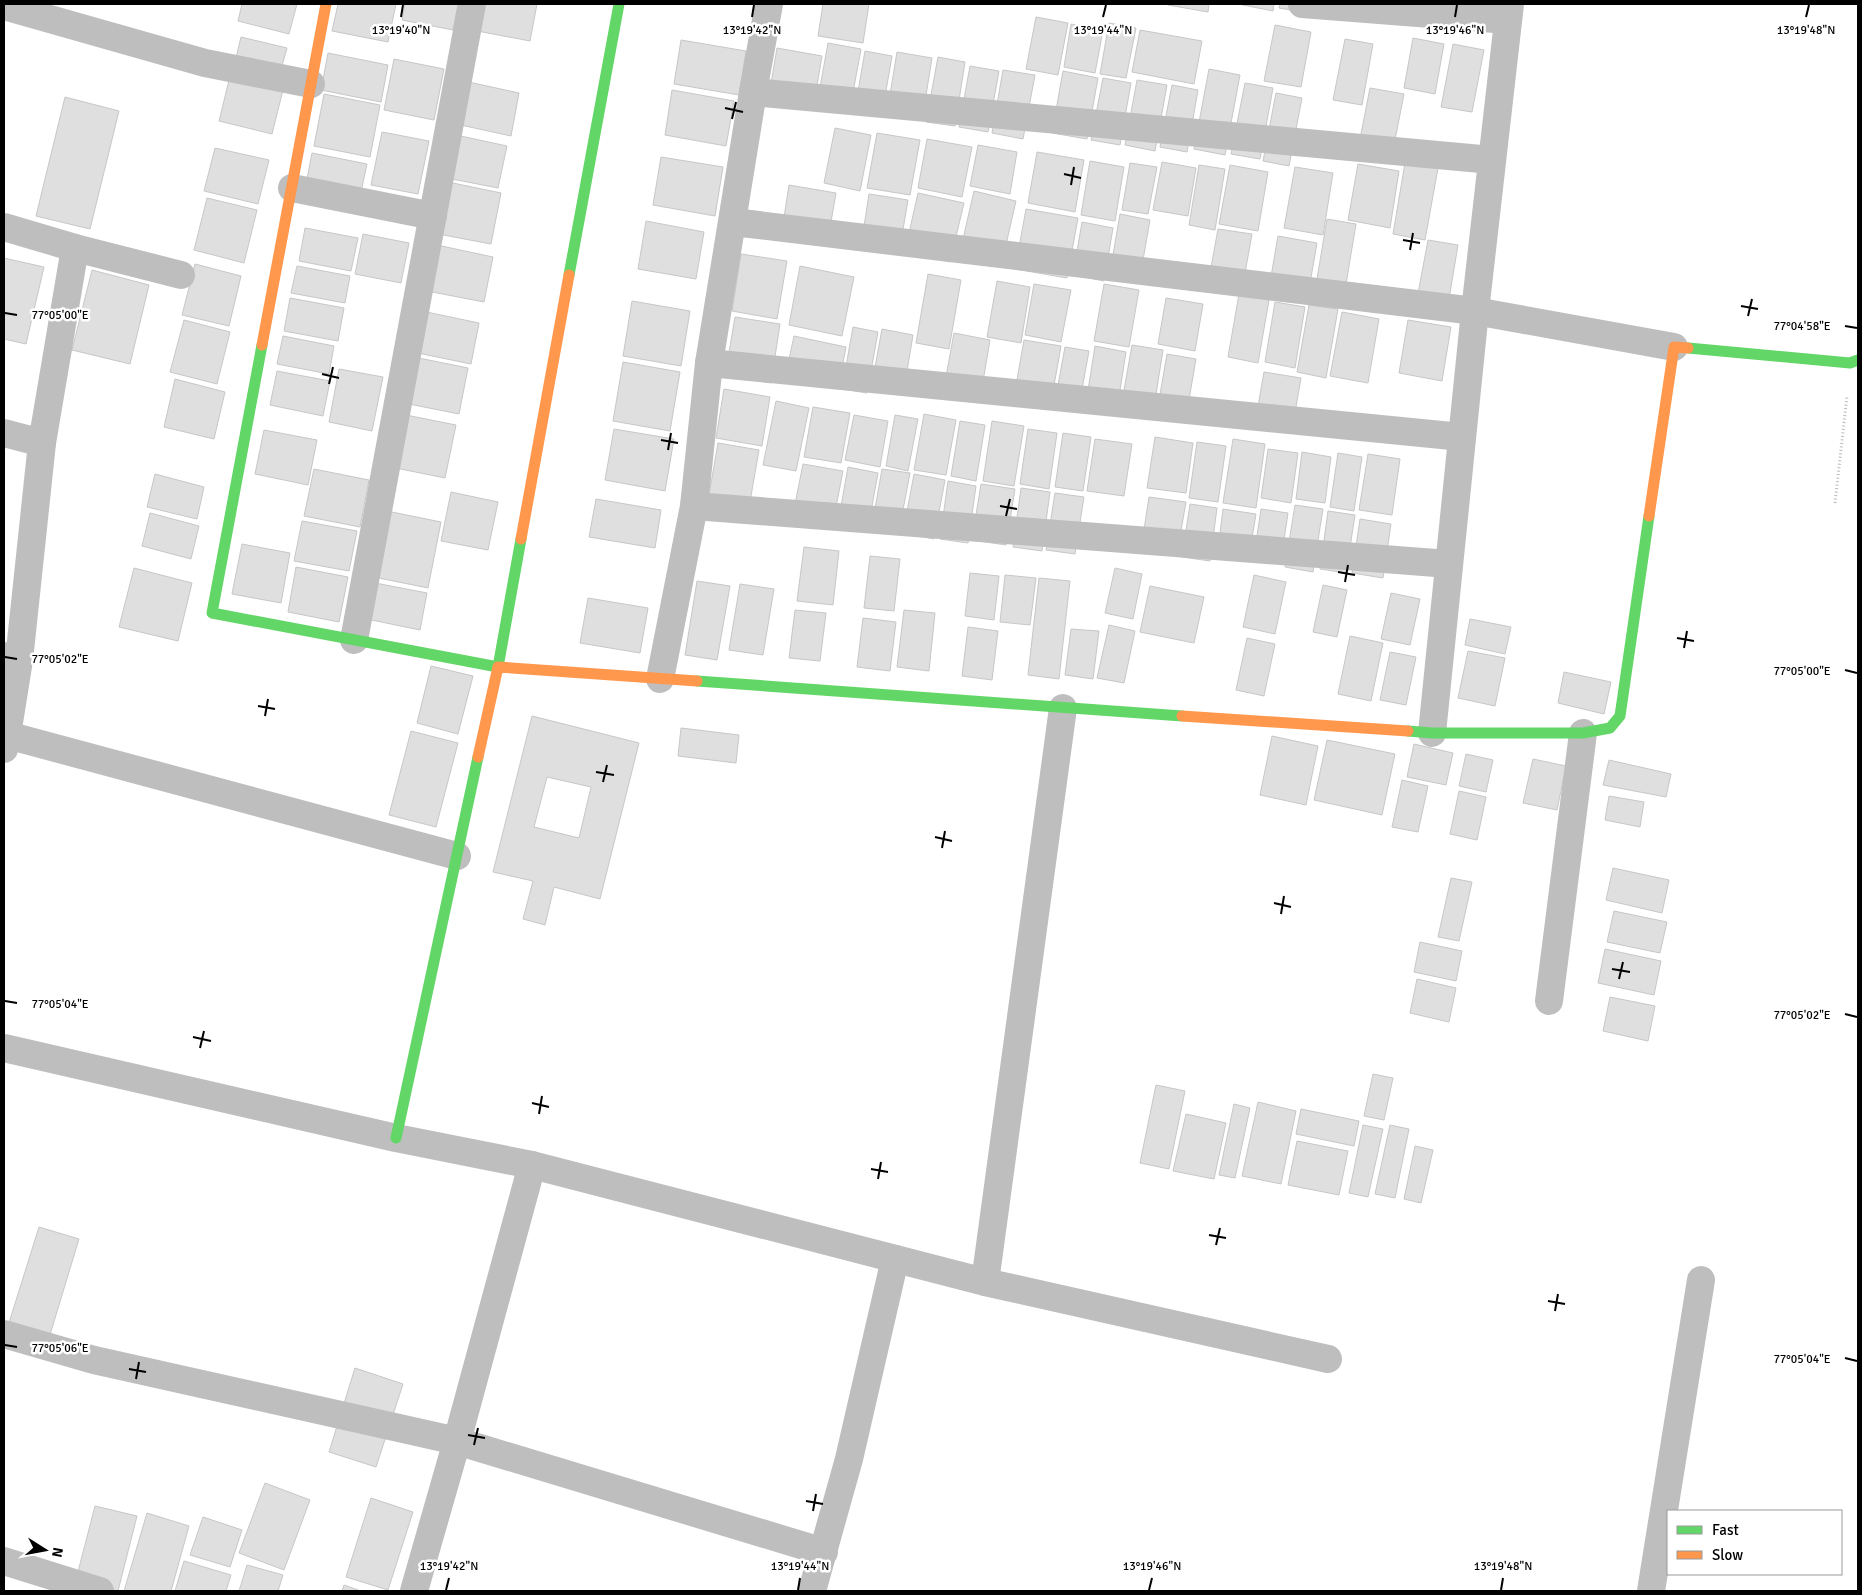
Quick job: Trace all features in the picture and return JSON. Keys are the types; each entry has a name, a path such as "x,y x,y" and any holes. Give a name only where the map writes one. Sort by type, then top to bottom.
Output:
{"street":[{"path":"326,4 212,613 498,667 660,680 1432,733 1583,733 1610,728 1620,716 1674,348"},
{"path":"354,640 472,4"},
{"path":"396,1138 498,667 619,4"},
{"path":"660,680 694,506 709,363 769,4"},
{"path":"1302,4 1509,12 1475,311 1432,733"},
{"path":"4,6 205,63 311,84"},
{"path":"753,92 1492,160"},
{"path":"292,188 433,216"},
{"path":"733,222 1475,311 1674,348 1854,362"},
{"path":"4,227 75,248 181,275"},
{"path":"75,248 42,443 11,658 5,742 457,856"},
{"path":"709,363 1462,437"},
{"path":"4,433 42,443"},
{"path":"694,506 1449,564"},
{"path":"985,1282 1064,708"},
{"path":"1549,1001 1583,733"},
{"path":"4,1048 396,1138 532,1165 985,1282 1328,1359"},
{"path":"414,1591 532,1165"},
{"path":"812,1591 849,1459 895,1259"},
{"path":"1651,1591 1701,1280"},
{"path":"4,1334 94,1360 457,1441 824,1552"},
{"path":"4,1561 100,1591"}],"path":[{"path":"1835,503 1854,362"}],"building":[{"path":"242,4 297,4 289,34 238,21"},
{"path":"338,4 396,4 388,42 332,31"},
{"path":"405,4 458,4 453,30 402,20"},
{"path":"478,4 537,4 530,41 472,30"},
{"path":"823,4 869,4 863,43 818,36"},
{"path":"1169,4 1209,4 1208,12"},
{"path":"1238,4 1274,4 1273,11"},
{"path":"1280,4 1305,4 1303,12 1279,8"},
{"path":"1036,17 1068,23 1058,75 1026,69"},
{"path":"1109,23 1136,28 1126,78 1100,74"},
{"path":"1071,24 1103,30 1095,73 1064,67"},
{"path":"1275,25 1311,32 1301,87 1264,81"},
{"path":"1140,30 1202,41 1194,84 1132,72"},
{"path":"241,37 287,48 280,73 235,62"},
{"path":"1413,38 1444,44 1435,94 1404,88"},
{"path":"1345,39 1373,44 1362,105 1333,100"},
{"path":"681,40 746,51 739,95 674,84"},
{"path":"828,43 861,49 850,109 817,104"},
{"path":"1453,44 1484,50 1472,112 1441,107"},
{"path":"777,48 822,56 813,109 768,101"},
{"path":"865,51 892,56 882,114 855,109"},
{"path":"897,52 932,58 922,120 887,113"},
{"path":"328,53 388,65 381,102 321,90"},
{"path":"938,57 965,62 955,126 926,122"},
{"path":"394,59 444,69 434,120 384,110"},
{"path":"970,66 999,71 988,132 959,127"},
{"path":"232,68 285,82 272,134 219,121"},
{"path":"1209,69 1240,75 1225,155 1194,149"},
{"path":"1003,70 1035,75 1023,139 992,133"},
{"path":"1063,71 1098,78 1087,139 1052,133"},
{"path":"1103,78 1131,83 1120,145 1091,140"},
{"path":"1137,80 1167,85 1155,151 1125,145"},
{"path":"464,81 519,93 511,136 456,124"},
{"path":"1245,83 1273,88 1260,159 1231,154"},
{"path":"1172,85 1198,90 1187,152 1160,147"},
{"path":"1370,88 1404,94 1392,155 1358,149"},
{"path":"672,90 734,101 726,146 665,135"},
{"path":"1276,93 1302,98 1289,166 1263,161"},
{"path":"324,94 380,105 370,157 314,146"},
{"path":"65,97 119,111 90,229 36,216"},
{"path":"835,128 871,135 860,191 824,183"},
{"path":"382,132 429,141 418,194 371,185"},
{"path":"877,133 920,140 910,195 867,188"},
{"path":"456,135 507,146 498,188 447,178"},
{"path":"927,139 972,147 962,197 918,188"},
{"path":"978,145 1017,152 1010,194 970,186"},
{"path":"215,148 269,160 258,204 204,191"},
{"path":"1037,152 1084,160 1075,212 1028,203"},
{"path":"312,153 367,164 359,201 305,190"},
{"path":"661,157 723,167 715,216 653,205"},
{"path":"1090,161 1124,167 1115,221 1081,215"},
{"path":"1162,162 1196,168 1188,216 1153,210"},
{"path":"1130,163 1157,167 1148,214 1122,210"},
{"path":"1405,163 1438,168 1425,240 1393,234"},
{"path":"1358,164 1399,171 1390,228 1348,220"},
{"path":"1199,165 1225,169 1215,230 1189,225"},
{"path":"1230,165 1268,172 1258,231 1219,224"},
{"path":"1295,167 1333,173 1323,235 1284,228"},
{"path":"448,182 501,193 491,244 438,234"},
{"path":"789,185 836,193 827,245 781,237"},
{"path":"974,191 1016,201 1002,262 960,252"},
{"path":"918,193 964,203 950,262 905,251"},
{"path":"869,194 908,200 899,253 861,246"},
{"path":"207,198 257,210 244,263 194,250"},
{"path":"1026,209 1078,218 1067,278 1015,269"},
{"path":"1120,214 1150,220 1139,283 1109,278"},
{"path":"1327,219 1356,224 1344,296 1315,291"},
{"path":"646,221 704,232 696,279 638,269"},
{"path":"1082,222 1113,228 1104,281 1073,275"},
{"path":"305,228 358,238 351,271 299,261"},
{"path":"1218,229 1252,234 1242,290 1208,284"},
{"path":"363,234 409,243 401,283 355,274"},
{"path":"1278,236 1317,243 1308,295 1269,288"},
{"path":"1428,240 1458,245 1448,305 1417,299"},
{"path":"437,245 493,257 484,302 427,291"},
{"path":"741,254 787,261 777,319 732,311"},
{"path":"4,258 44,267 26,344 4,339"},
{"path":"195,264 241,276 229,326 182,315"},
{"path":"297,266 350,276 345,303 291,293"},
{"path":"800,266 854,277 842,336 789,325"},
{"path":"92,270 149,285 130,364 72,350"},
{"path":"928,274 961,280 949,349 916,343"},
{"path":"997,281 1030,287 1021,343 987,337"},
{"path":"1034,284 1071,290 1061,342 1025,335"},
{"path":"1104,284 1139,290 1129,347 1094,341"},
{"path":"1239,294 1269,300 1258,363 1228,357"},
{"path":"290,298 344,308 338,341 284,331"},
{"path":"1166,298 1203,304 1195,351 1158,344"},
{"path":"632,301 690,311 681,366 623,356"},
{"path":"1275,302 1305,307 1295,368 1265,362"},
{"path":"1309,305 1338,309 1326,378 1297,372"},
{"path":"417,310 479,323 471,364 408,351"},
{"path":"1342,312 1379,319 1368,383 1330,376"},
{"path":"735,317 780,324 771,383 725,376"},
{"path":"184,320 230,332 217,384 170,372"},
{"path":"1408,320 1451,327 1442,381 1399,373"},
{"path":"853,327 878,332 867,393 842,389"},
{"path":"882,329 913,335 903,395 871,389"},
{"path":"954,333 990,340 980,399 943,393"},
{"path":"283,336 334,346 329,374 277,364"},
{"path":"794,336 846,347 838,389 785,378"},
{"path":"1024,340 1061,346 1050,408 1013,402"},
{"path":"1132,345 1163,350 1153,413 1121,407"},
{"path":"1095,346 1126,352 1117,409 1086,403"},
{"path":"1065,347 1089,351 1078,411 1054,407"},
{"path":"399,354 468,368 459,414 389,400"},
{"path":"1167,354 1196,359 1186,417 1157,412"},
{"path":"623,362 680,372 670,431 613,421"},
{"path":"339,369 383,377 372,431 329,422"},
{"path":"277,371 330,381 323,416 270,405"},
{"path":"1264,372 1301,378 1293,424 1256,418"},
{"path":"175,379 225,392 214,439 164,427"},
{"path":"724,389 770,397 762,446 716,438"},
{"path":"776,401 809,408 796,471 763,465"},
{"path":"813,407 850,413 841,463 804,457"},
{"path":"386,411 456,425 445,478 376,464"},
{"path":"924,414 956,420 946,475 914,470"},
{"path":"854,415 888,421 880,467 845,460"},
{"path":"895,415 918,419 908,471 886,466"},
{"path":"960,421 985,425 976,481 951,476"},
{"path":"992,421 1024,426 1014,486 983,481"},
{"path":"614,429 674,439 665,491 605,480"},
{"path":"1028,429 1057,433 1049,489 1020,484"},
{"path":"264,430 317,440 308,485 255,474"},
{"path":"1063,433 1091,437 1083,491 1055,487"},
{"path":"1155,437 1193,443 1186,493 1147,488"},
{"path":"1095,439 1132,444 1124,496 1087,491"},
{"path":"1233,439 1265,444 1256,508 1223,503"},
{"path":"1197,442 1226,446 1218,502 1189,498"},
{"path":"718,443 759,450 747,519 706,512"},
{"path":"1268,449 1298,453 1291,503 1261,498"},
{"path":"1302,452 1331,457 1325,503 1296,499"},
{"path":"1338,453 1362,457 1354,511 1330,507"},
{"path":"1368,454 1400,459 1392,515 1359,510"},
{"path":"803,464 843,471 833,522 793,514"},
{"path":"848,467 878,473 868,528 838,523"},
{"path":"314,469 369,480 360,527 304,516"},
{"path":"882,469 910,473 899,531 872,526"},
{"path":"155,474 204,487 197,519 147,507"},
{"path":"914,474 945,480 934,539 903,533"},
{"path":"948,481 976,486 968,543 940,539"},
{"path":"981,484 1015,489 1006,545 972,540"},
{"path":"1021,488 1050,492 1042,551 1013,547"},
{"path":"451,492 498,502 488,550 441,541"},
{"path":"1055,493 1084,497 1075,554 1046,550"},
{"path":"1149,497 1186,502 1177,554 1141,549"},
{"path":"596,499 661,510 655,548 589,537"},
{"path":"1190,504 1217,508 1210,561 1182,557"},
{"path":"1295,505 1323,509 1313,572 1285,567"},
{"path":"1223,509 1256,514 1252,538 1220,533"},
{"path":"1261,509 1288,513 1281,560 1254,556"},
{"path":"382,510 441,522 428,588 369,576"},
{"path":"1328,511 1355,515 1346,573 1320,569"},
{"path":"150,513 199,526 191,559 142,546"},
{"path":"1360,519 1391,524 1383,578 1352,573"},
{"path":"302,521 357,531 349,571 294,561"},
{"path":"242,544 290,553 281,603 232,594"},
{"path":"804,547 839,551 833,605 797,601"},
{"path":"870,556 900,559 894,611 864,608"},
{"path":"296,567 348,577 339,622 288,612"},
{"path":"134,568 192,583 178,641 119,627"},
{"path":"1115,568 1142,574 1133,619 1105,613"},
{"path":"970,573 999,576 994,620 965,616"},
{"path":"1005,575 1036,578 1030,625 1000,622"},
{"path":"1254,575 1286,582 1275,634 1243,627"},
{"path":"1039,578 1070,581 1059,679 1028,675"},
{"path":"697,581 730,586 717,660 685,655"},
{"path":"370,582 427,593 420,630 362,618"},
{"path":"740,584 774,589 763,655 729,650"},
{"path":"1323,585 1347,590 1337,637 1313,632"},
{"path":"1150,586 1204,597 1194,643 1140,632"},
{"path":"1391,593 1420,599 1410,645 1381,639"},
{"path":"588,598 648,608 640,653 580,643"},
{"path":"795,610 826,613 820,661 789,658"},
{"path":"904,610 935,613 929,671 897,667"},
{"path":"863,618 896,622 890,671 857,667"},
{"path":"1470,619 1511,627 1505,654 1465,645"},
{"path":"1109,625 1135,631 1124,683 1097,678"},
{"path":"968,627 998,631 992,680 962,676"},
{"path":"1071,629 1099,631 1093,679 1065,675"},
{"path":"1350,636 1383,643 1371,701 1338,694"},
{"path":"1247,638 1275,644 1264,696 1236,690"},
{"path":"1468,651 1505,658 1495,706 1458,698"},
{"path":"1390,652 1416,657 1406,705 1380,700"},
{"path":"431,666 473,676 458,734 417,723"},
{"path":"1564,672 1611,682 1604,714 1558,703"},
{"path":"532,716 639,743 600,899 554,887 545,925 523,919 533,881 493,872","holes":["547,777 591,787 579,838 534,827"]},
{"path":"681,728 739,735 736,763 678,756"},
{"path":"411,731 458,743 436,827 389,815"},
{"path":"1272,736 1318,746 1306,805 1260,795"},
{"path":"1327,740 1395,754 1382,815 1314,800"},
{"path":"1414,744 1453,753 1446,785 1407,777"},
{"path":"1466,754 1493,760 1486,792 1459,786"},
{"path":"1533,759 1566,766 1557,810 1523,803"},
{"path":"1609,760 1671,774 1666,797 1603,785"},
{"path":"1402,780 1428,786 1418,832 1392,827"},
{"path":"1459,791 1486,797 1477,840 1450,834"},
{"path":"1609,796 1644,802 1640,827 1605,820"},
{"path":"1613,868 1669,880 1662,913 1606,900"},
{"path":"1451,878 1472,882 1459,941 1438,937"},
{"path":"1614,911 1667,922 1660,953 1607,942"},
{"path":"1420,942 1462,951 1456,981 1414,972"},
{"path":"1605,949 1661,961 1654,995 1598,983"},
{"path":"1417,979 1456,988 1449,1022 1410,1013"},
{"path":"1610,997 1655,1006 1648,1041 1603,1031"},
{"path":"1373,1074 1393,1078 1384,1120 1364,1116"},
{"path":"1156,1085 1185,1091 1169,1169 1140,1163"},
{"path":"1258,1102 1296,1111 1281,1184 1242,1176"},
{"path":"1234,1104 1250,1108 1235,1178 1219,1175"},
{"path":"1301,1109 1359,1121 1354,1146 1296,1134"},
{"path":"1186,1114 1226,1123 1214,1179 1173,1171"},
{"path":"1363,1125 1383,1129 1368,1197 1349,1193"},
{"path":"1390,1125 1409,1129 1395,1198 1375,1194"},
{"path":"1297,1141 1348,1151 1339,1195 1288,1185"},
{"path":"1415,1146 1433,1150 1421,1203 1404,1199"},
{"path":"39,1227 79,1239 49,1338 8,1326"},
{"path":"355,1368 403,1384 376,1467 329,1452"},
{"path":"265,1483 310,1500 284,1570 239,1553"},
{"path":"371,1498 413,1512 388,1590 346,1577"},
{"path":"95,1506 137,1516 118,1591 73,1591"},
{"path":"147,1513 189,1526 171,1591 124,1591"},
{"path":"203,1517 242,1530 230,1567 190,1555"},
{"path":"184,1561 231,1575 226,1591 175,1591"},
{"path":"247,1565 283,1575 278,1591 239,1591"},
{"path":"344,1585 361,1591 342,1591"}],"traffic: fast":[{"path":"569,275 619,4"},
{"path":"262,345 212,613 498,667 521,539"},
{"path":"1688,348 1850,363 1858,360"},
{"path":"1408,731 1432,733 1583,733 1610,728 1620,716 1649,516"},
{"path":"697,681 1182,716"},
{"path":"396,1138 478,757"}],"traffic: slow":[{"path":"262,345 326,4"},
{"path":"521,539 569,275"},
{"path":"1649,516 1674,347 1688,348"},
{"path":"478,757 498,667 697,681"},
{"path":"1182,716 1408,731"}]}
